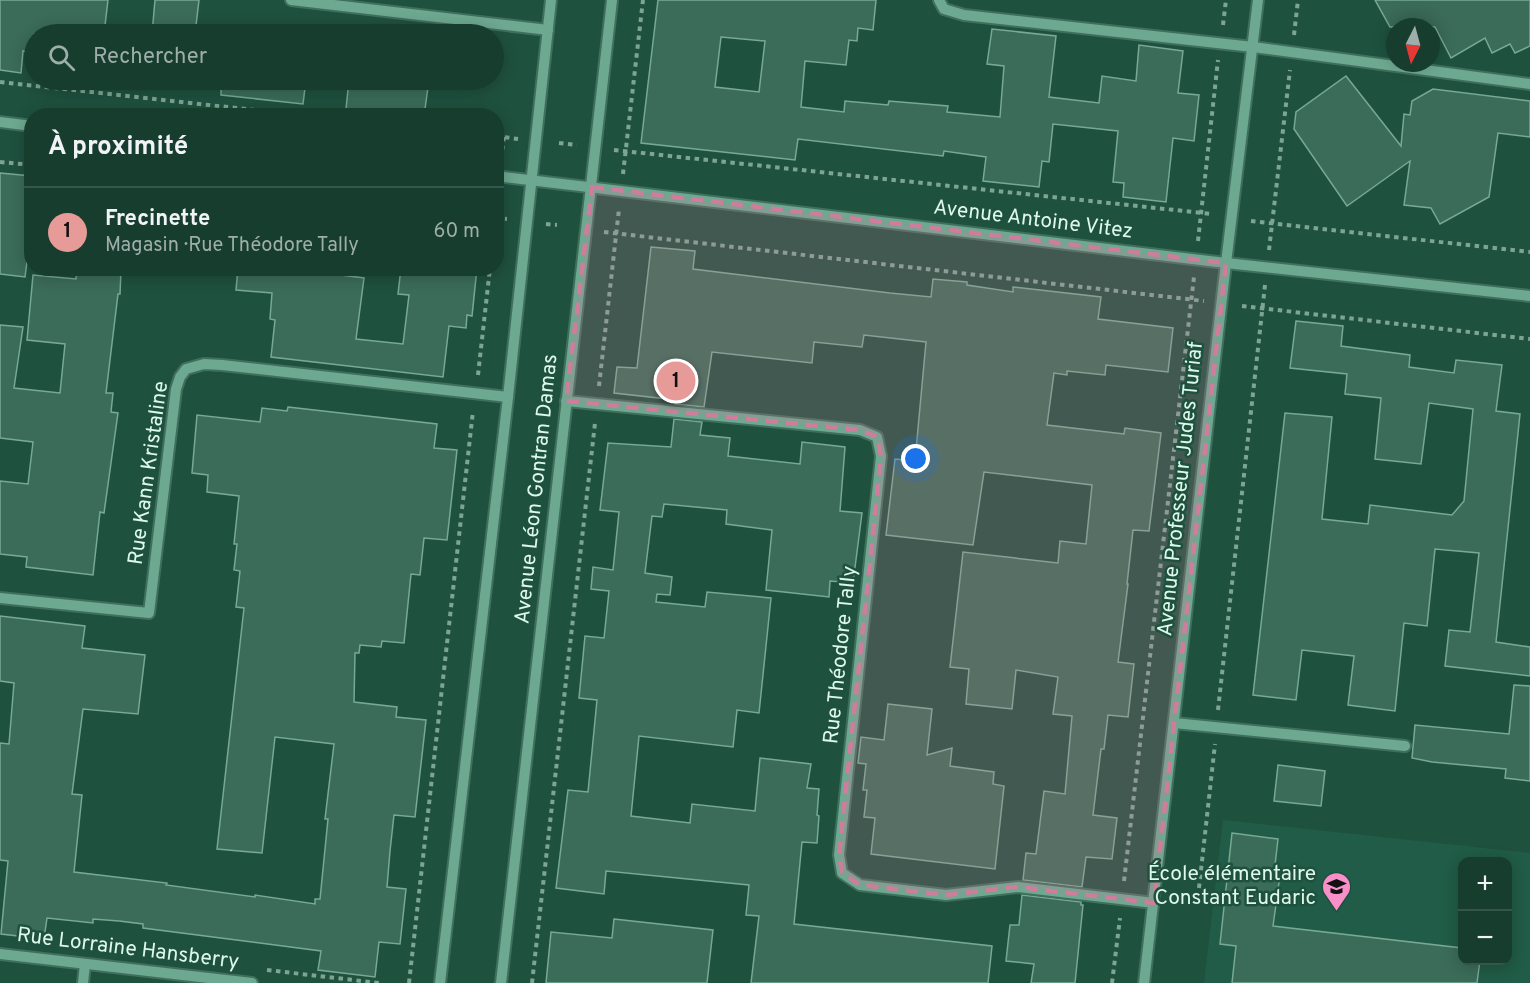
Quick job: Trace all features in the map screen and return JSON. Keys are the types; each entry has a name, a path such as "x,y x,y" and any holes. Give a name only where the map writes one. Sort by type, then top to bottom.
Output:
{"street":[{"path":"291,0 497,24"},
{"name":"Avenue Léon Gontran Damas","path":"440,983 508,397 551,0"},
{"name":"Avenue Léon Gontran Damas","path":"501,983 612,0"},
{"path":"939,0 944,9 964,15 1253,47 1530,84"},
{"name":"Avenue Professeur Judes Turiaf","path":"1144,983 1258,0"},
{"path":"504,25 548,30"},
{"path":"0,122 24,125"},
{"name":"Avenue Antoine Vitez","path":"504,172 532,179 592,187 1530,296"},
{"name":"Rue Kann Kristaline","path":"0,598 149,614 176,389 186,369 204,364 222,365 508,397"},
{"name":"Rue Théodore Tally","path":"566,401 860,430 878,437 881,456 839,855 842,873 860,885 946,895 1018,887 1154,903"},
{"path":"1174,723 1406,746"},
{"name":"Rue Lorraine Hansberry","path":"0,954 252,983"},
{"path":"83,983 85,964"}],"path":[{"path":"622,180 643,0"},
{"path":"1222,34 1226,0"},
{"path":"1293,42 1298,0"},
{"path":"1197,244 1219,58"},
{"path":"1269,253 1291,63"},
{"path":"0,82 24,85"},
{"path":"73,90 236,108"},
{"path":"504,137 527,140"},
{"path":"559,143 581,146"},
{"path":"626,151 1201,213"},
{"path":"0,162 24,164"},
{"path":"532,983 619,208"},
{"path":"1247,220 1530,252"},
{"path":"616,233 1211,302"},
{"path":"1112,983 1194,273"},
{"path":"477,385 489,276"},
{"path":"1198,897 1266,278"},
{"path":"1242,306 1530,339"},
{"path":"409,983 474,403"}],"highlighted area":[{"path":"592,187 1226,263 1154,903 1018,887 946,895 860,885 842,873 839,855 881,456 877,437 860,430 566,401"}],"shaded area":[{"name":"École élémentaire Constant Eudaric","path":"1223,820 1530,853 1530,983 1204,983"}],"building":[{"path":"0,0 108,0 105,24 24,24 21,73 0,70"},
{"path":"155,0 199,0 196,24 153,24"},
{"path":"658,0 876,0 873,30 858,28 857,41 849,40 846,65 805,61 801,107 844,112 845,101 888,105 889,101 948,106 947,112 1000,117 1004,66 987,64 992,29 1056,36 1049,97 1099,103 1102,76 1136,81 1139,45 1183,51 1178,93 1199,95 1194,141 1173,138 1166,202 1123,197 1124,183 1113,182 1118,131 1053,124 1049,162 1042,161 1039,187 983,181 986,157 944,151 943,156 798,139 795,160 641,143","holes":["721,37 765,41 759,92 715,87"]},
{"path":"1375,0 1530,0 1530,46 1515,53 1510,44 1492,53 1485,38 1451,58 1440,37 1440,18 1386,20"},
{"path":"1346,76 1401,146 1404,114 1410,115 1412,101 1433,89 1530,101 1530,137 1498,133 1489,197 1440,224 1431,208 1404,205 1410,161 1347,206 1294,129 1296,112"},
{"path":"221,90 305,90 303,104 221,95"},
{"path":"348,90 428,90 425,108 346,108"},
{"path":"0,173 24,175 25,277 0,274"},
{"path":"651,247 695,251 693,269 890,293 931,297 933,279 967,282 967,285 1013,292 1013,287 1101,297 1098,319 1173,328 1168,372 1106,365 1105,375 1067,371 1067,375 1054,373 1047,425 1124,434 1125,428 1161,433 1149,531 1133,530 1118,662 1134,664 1128,717 1108,715 1104,749 1101,749 1093,815 1117,818 1112,859 1086,857 1082,887 1023,880 1026,853 1036,854 1044,791 1065,794 1072,716 1053,714 1058,677 1016,670 1012,709 966,704 969,669 950,667 963,552 1058,563 1060,541 1086,544 1092,485 984,472 973,545 886,535 895,459 915,461 926,342 864,335 862,347 814,342 812,363 712,352 704,407 675,404 676,400 614,393 617,367 637,368"},
{"path":"33,276 76,279 76,276 121,276 106,393 113,393 111,412 118,413 104,513 100,512 93,575 26,567 27,557 0,554 0,481 28,484 33,442 0,438 0,325 23,327 14,388 60,393 65,344 27,340"},
{"path":"237,276 364,278 356,339 403,344 409,295 398,294 400,276 476,276 472,316 467,315 466,328 449,326 443,377 271,357 275,320 270,319 272,293 236,290"},
{"path":"1296,321 1343,326 1341,346 1410,355 1409,367 1454,373 1456,360 1502,365 1496,411 1520,414 1496,642 1530,647 1530,676 1445,666 1449,630 1470,632 1479,553 1435,549 1427,626 1404,623 1395,711 1348,705 1354,656 1302,650 1296,700 1253,695 1285,413 1332,417 1322,519 1368,524 1370,505 1452,515 1464,501 1473,409 1429,403 1421,464 1375,459 1381,398 1345,394 1347,374 1290,368"},
{"path":"288,407 437,424 434,448 457,450 447,540 424,538 420,575 411,574 404,643 382,641 381,647 360,645 359,653 355,653 354,702 397,707 396,717 426,720 415,817 394,815 387,887 406,889 400,944 379,942 375,977 318,970 321,951 143,928 143,924 119,921 93,919 93,923 47,918 44,939 1,934 8,861 0,860 0,743 9,744 14,683 0,681 0,616 85,626 82,648 145,655 138,714 83,709 72,794 82,795 74,872 315,904 315,899 320,899 328,819 325,819 334,744 275,737 262,853 217,849 244,608 236,607 240,571 234,570 239,496 207,492 208,475 192,473 197,415 260,422 262,408 287,411"},
{"path":"674,419 702,422 700,435 730,438 728,456 800,464 802,442 845,447 840,511 862,513 853,583 830,581 829,597 766,590 772,530 726,524 727,510 664,504 662,517 652,516 645,573 672,577 670,595 657,594 656,602 705,607 707,592 771,598 759,713 737,710 733,747 639,736 631,816 690,823 692,804 755,811 760,758 811,764 807,788 819,789 817,843 802,842 794,924 992,946 988,983 751,983 759,916 746,915 749,885 606,871 604,894 556,888 568,790 588,792 597,700 579,698 585,636 604,638 609,591 591,589 593,567 613,570 619,512 600,510 608,443 671,447"},
{"path":"1514,685 1530,686 1530,781 1505,778 1506,769 1412,758 1415,725 1509,734"},
{"path":"888,704 932,709 927,755 952,748 950,766 994,772 993,784 1004,786 995,869 871,854 875,818 864,817 867,790 863,790 866,764 858,763 861,737 884,740"},
{"path":"1278,765 1325,771 1321,806 1274,801"},
{"path":"1232,833 1278,839 1274,874 1280,875 1273,926 1458,948 1458,965 1479,965 1477,983 1232,983 1236,946 1220,944"},
{"path":"1022,895 1081,902 1083,905 1075,983 1031,983 1034,964 1006,961 1010,925 1019,925"},
{"path":"614,919 713,930 707,983 546,983 551,932 612,938"}],"place":[{"name":"Frecinette","path":"676,381"},
{"name":"École élémentaire Constant Eudaric","path":"1337,912"}]}
